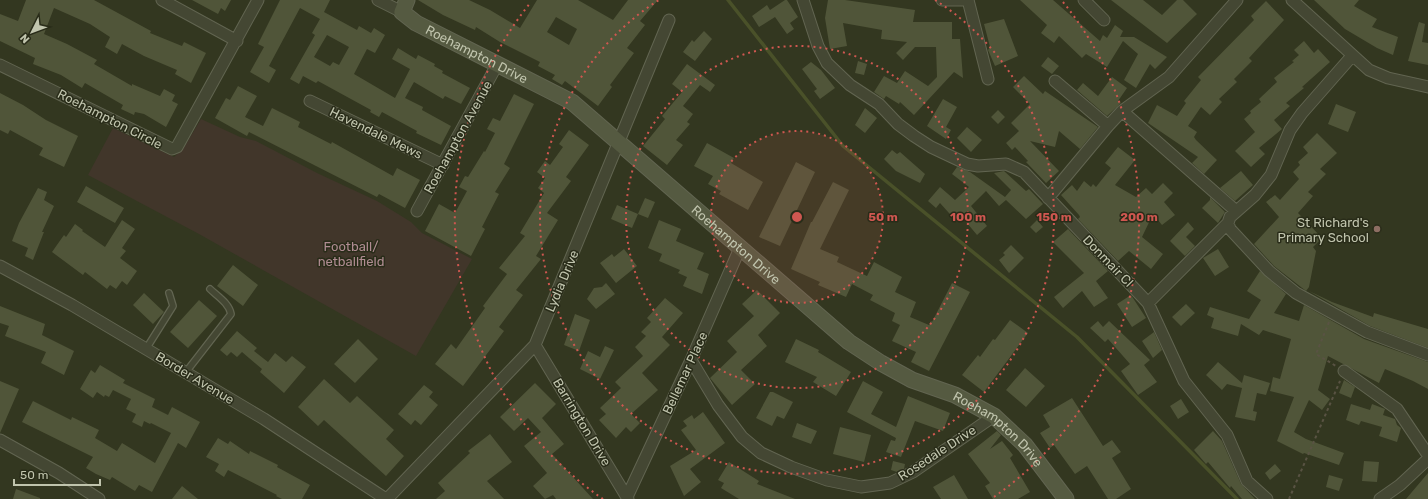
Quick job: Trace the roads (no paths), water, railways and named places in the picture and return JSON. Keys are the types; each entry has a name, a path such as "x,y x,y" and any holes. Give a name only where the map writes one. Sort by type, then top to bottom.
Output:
{"street":[{"path":"162,0 237,41"},
{"name":"Roehampton Circle","path":"0,65 172,149 177,147 237,41 258,0"},
{"path":"378,0 404,6"},
{"name":"Donmair Cl","path":"802,0 818,46 827,63 850,85 879,104 898,124 931,147 967,164 978,166 1006,164 1024,172 1148,303 1184,381 1227,435 1247,481 1267,499"},
{"path":"942,0 967,0 988,79"},
{"path":"1084,0 1104,20"},
{"path":"1048,198 1122,111 1169,77 1237,0"},
{"path":"1292,0 1369,70 1388,78 1428,87"},
{"name":"Roehampton Drive","path":"404,6 416,23 498,63 572,102 849,342 881,363 912,380 955,395 994,416 1025,445 1066,499"},
{"name":"Lydia Drive","path":"386,499 535,345 620,143 669,20"},
{"path":"1148,303 1228,223 1230,217 1254,195 1271,174 1290,130 1302,113 1352,56"},
{"name":"Roehampton Avenue","path":"418,211 498,63"},
{"path":"1055,81 1108,126"},
{"name":"Havendale Mews","path":"310,101 443,165"},
{"path":"1122,111 1236,212"},
{"path":"1228,223 1230,229 1269,272 1296,294 1367,332 1428,355"},
{"name":"Bellemar Place","path":"627,498 691,360 740,248"},
{"name":"Border Avenue","path":"0,266 72,305 264,419 386,499"},
{"name":"Barrington Drive","path":"535,345 627,498"},
{"name":"Rosedale Drive","path":"691,360 718,405 742,436 761,453 791,468 820,478 862,487 890,483 912,472 994,416"},
{"path":"1344,371 1397,409 1428,455"},
{"path":"0,440 58,473 99,499"},
{"path":"1380,499 1400,485 1428,459"},
{"path":"1247,481 1259,499"}],"lane":[{"path":"186,372 231,314 230,309 210,289"},
{"path":"146,349 173,306 169,293"}],"waterway":[{"path":"728,0 843,146 1077,337 1237,499"}],"place":[{"name":"St Richard's Primary School","path":"1377,229"}],"park label":[{"name":"Football/ netballfield","path":"351,254"}]}
